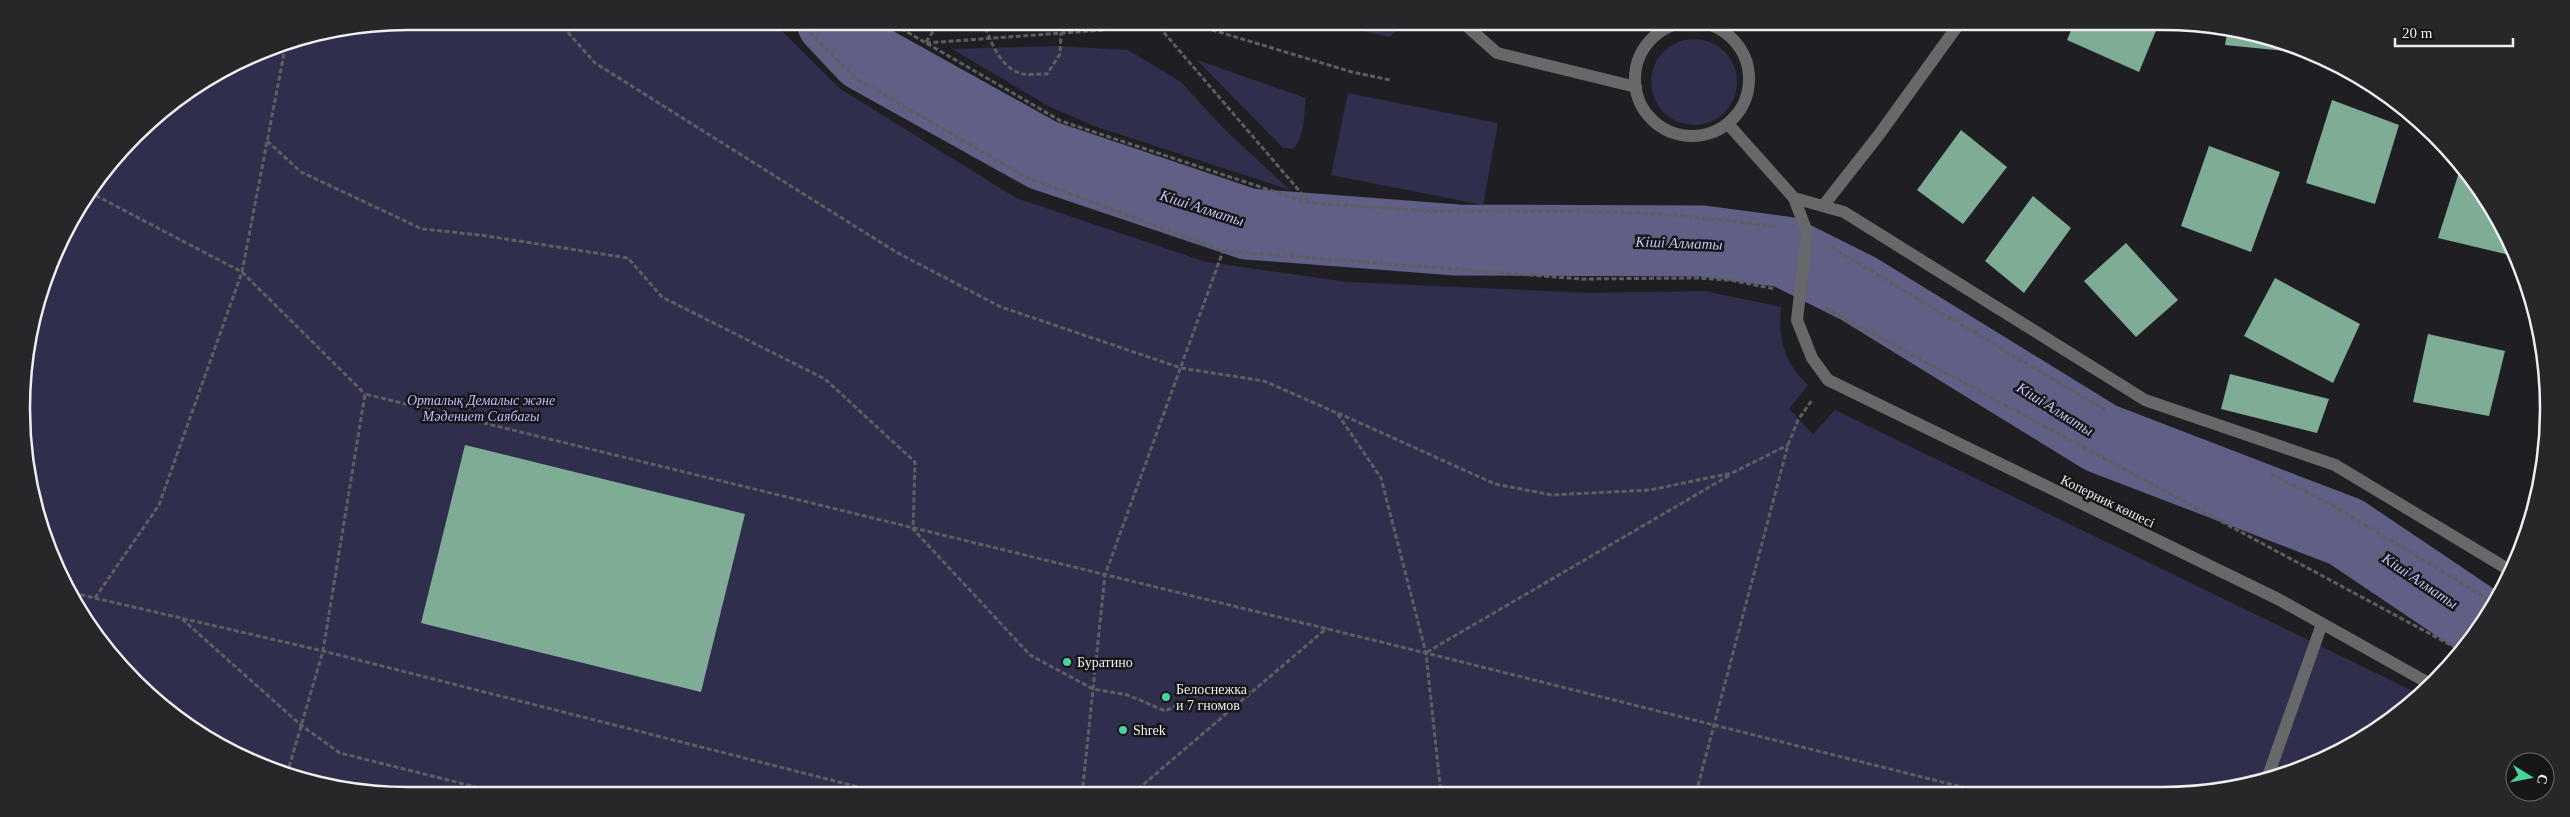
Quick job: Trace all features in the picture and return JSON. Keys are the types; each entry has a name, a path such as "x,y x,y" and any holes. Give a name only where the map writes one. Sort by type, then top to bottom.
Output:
{"street":[{"path":"1471,30 1497,53 1636,87"},
{"path":"1661,30 1648,44 1637,64 1636,87 1644,110 1660,126 1682,136 1706,135 1728,124 1743,105 1750,84 1747,61 1735,41 1723,30"},
{"path":"1822,206 1878,136 1955,30"},
{"path":"1728,124 1794,198 1806,234 1800,290"},
{"path":"1794,198 1844,212 2145,400 2335,465 2505,567"},
{"name":"Коперник көшесі","path":"1800,290 1797,320 1812,358 1828,380 2278,599 2424,681"},
{"path":"2270,771 2322,624"}],"path":[{"path":"566,30 595,63 896,252 1001,307 1181,368 1264,381 1495,484 1552,495 1650,490 1732,473"},
{"path":"807,30 854,78 1026,177 1224,251 1582,279 1697,278 1730,280 1800,290 2455,647"},
{"path":"903,30 1061,121 1309,203 1436,211 1593,211 1664,214 1777,226 1806,234 1917,298"},
{"path":"925,43 934,30"},
{"path":"986,30 1003,62 1022,74 1047,74 1060,54 1061,32"},
{"path":"925,43 1093,30"},
{"path":"1161,30 1309,203"},
{"path":"1212,30 1324,63 1390,80"},
{"path":"95,598 159,506 242,272 284,51"},
{"path":"267,141 300,172 422,229 480,235 628,258 662,297 825,379 915,462 913,528 1030,655 1093,689 1128,695 1165,711 1198,695 1253,692"},
{"path":"96,196 242,272 365,394 1327,628 1962,787"},
{"path":"1083,787 1105,575 1224,251"},
{"path":"1697,787 1788,445 1798,420 1828,380"},
{"path":"289,768 323,651 365,394"},
{"path":"1337,412 1381,478 1426,653 1440,787"},
{"path":"1426,653 1732,473 1788,445"},
{"path":"79,594 323,651 858,787"},
{"path":"182,619 302,726 340,752 477,787"},
{"path":"1140,787 1327,628"}],"green space":[{"name":"Орталық Демалыс және Мәдениет Саябағы","path":"781,30 839,88 1016,198 1206,262 1348,282 1592,293 1705,291 1781,307 1780,319 1784,350 1793,368 1808,385 1789,409 1813,434 1835,410 2413,691 2372,723 2329,748 2306,758 2283,767 2235,780 2186,786 408,787 359,784 335,780 287,767 241,748 178,709 124,658 108,639 81,598 69,576 50,530 37,482 33,458 30,408 33,359 37,335 50,287 69,241 94,198 124,159 159,124 198,94 241,69 287,50 311,43 359,33 384,31"},
{"path":"1358,30 1397,30 1390,37"},
{"path":"1694,39 1711,42 1725,51 1734,65 1737,82 1734,99 1725,113 1711,122 1694,125 1677,122 1663,113 1654,99 1651,82 1654,65 1663,51 1677,42"},
{"path":"1056,46 1128,50 1181,82 1224,129 1290,190 1094,126 1050,107 952,49"},
{"path":"1197,60 1306,98 1302,132 1293,149 1283,148"},
{"path":"1348,93 1498,123 1483,205 1331,175"}],"building":[{"path":"2071,30 2156,30 2139,72 2067,40"},
{"path":"2227,36 2285,51 2225,45"},
{"path":"2332,100 2399,125 2375,204 2306,183"},
{"path":"1961,130 2007,167 1963,224 1917,190"},
{"path":"2209,146 2280,172 2251,252 2181,226"},
{"path":"2458,174 2489,219 2507,254 2438,238"},
{"path":"2033,196 2071,228 2024,293 1985,261"},
{"path":"2126,243 2178,300 2136,337 2084,281"},
{"path":"2275,278 2360,324 2333,383 2244,336"},
{"path":"2428,334 2505,351 2489,416 2413,402"},
{"path":"2230,374 2329,399 2317,433 2221,409"},
{"path":"465,445 745,514 701,692 421,623"}],"waterway":[{"name":"Кіші Алматы","path":"840,30 865,56 1043,155 1248,224 1457,240 1702,241 1785,252 1859,289 2101,438 2346,532 2476,619"}],"place":[{"name":"Буратино","path":"1067,662"},
{"name":"Белоснежка и 7 гномов","path":"1166,697"},
{"name":"Shrek","path":"1123,730"}]}
